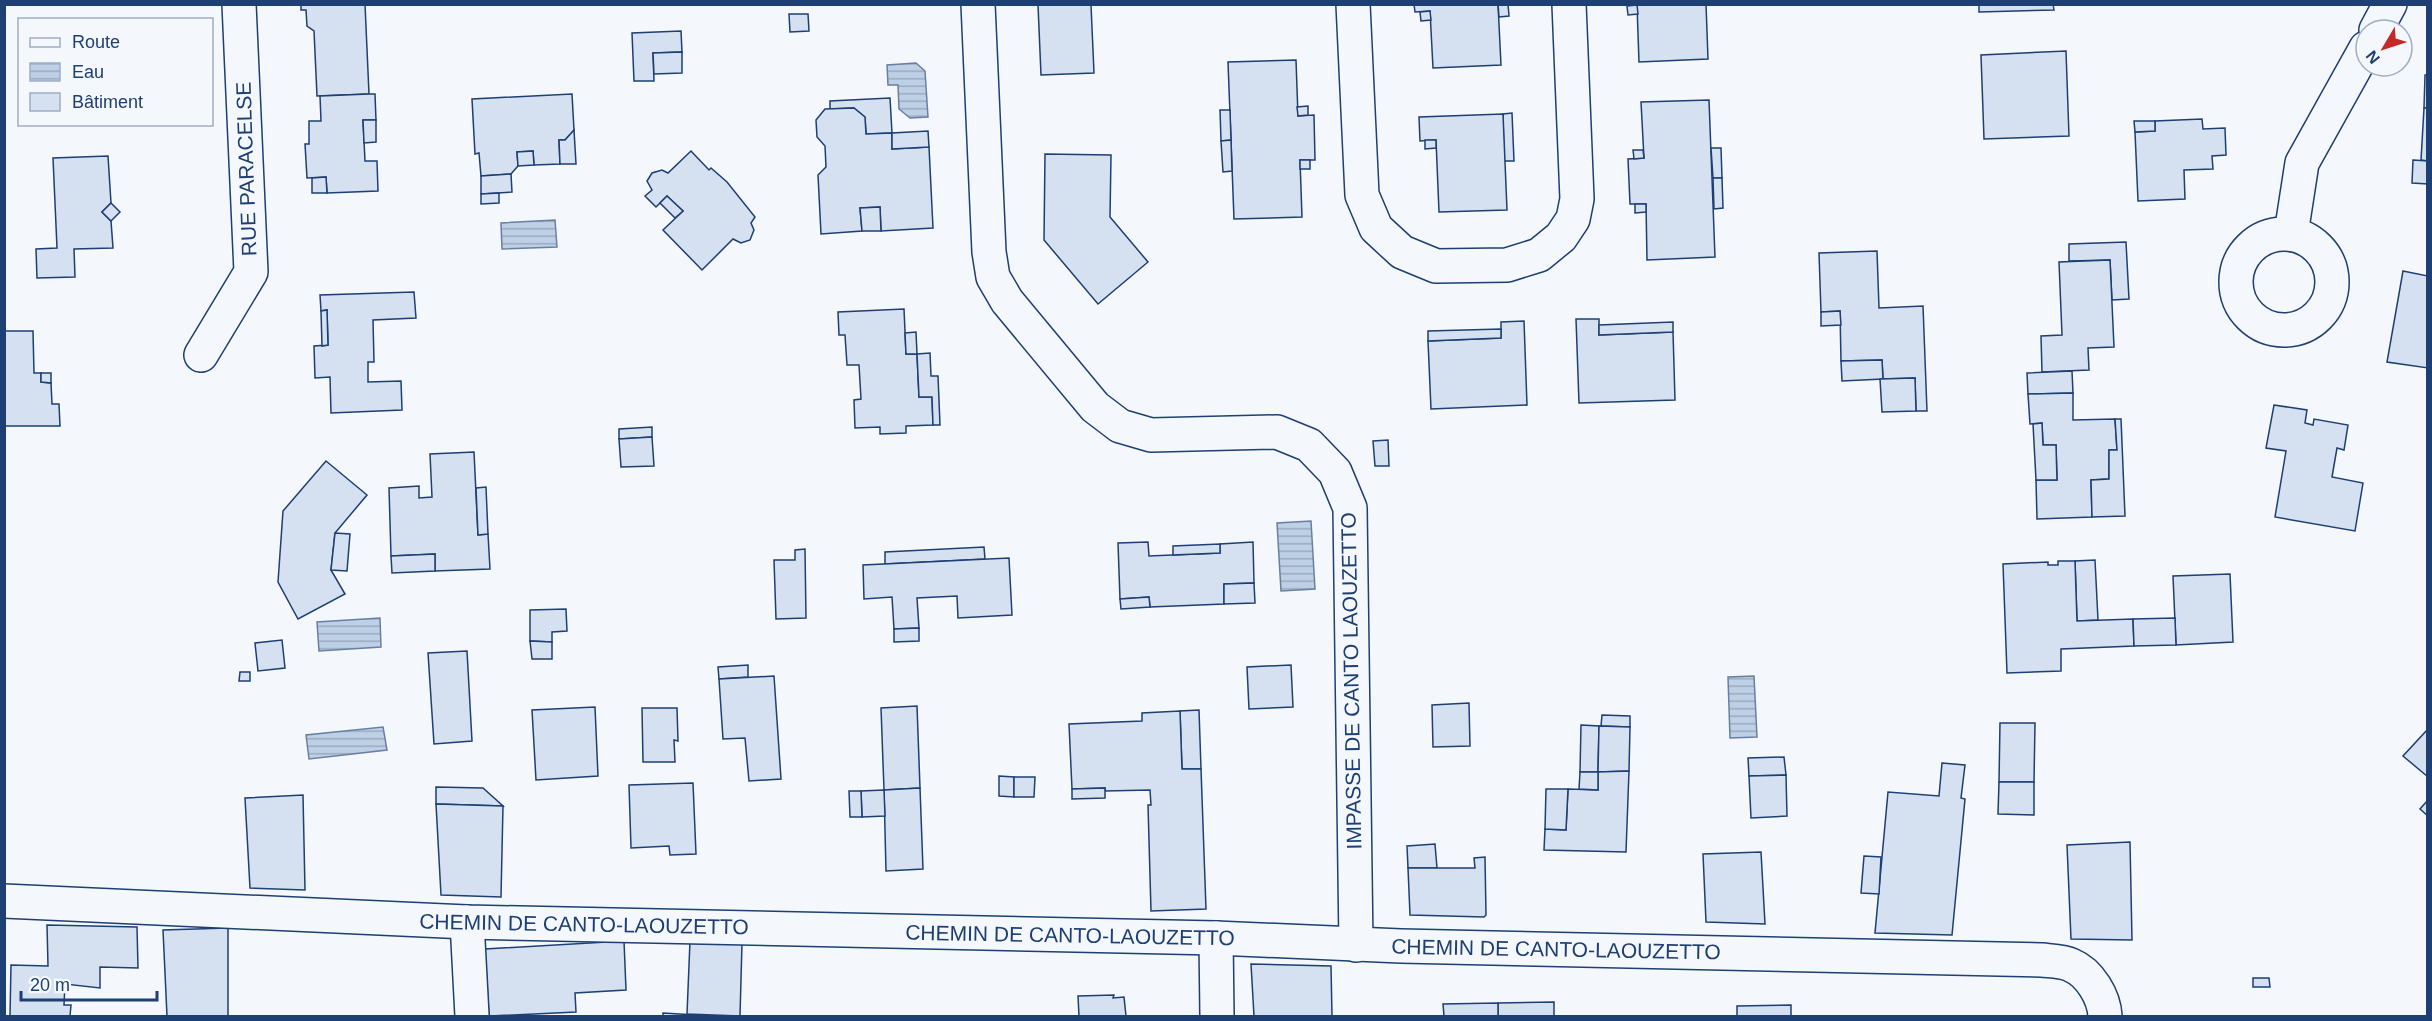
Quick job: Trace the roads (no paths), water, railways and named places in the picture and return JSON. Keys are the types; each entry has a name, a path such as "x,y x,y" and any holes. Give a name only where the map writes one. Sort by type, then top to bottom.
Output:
{"street":[{"name":"RUE PARACELSE","path":"201,355 251,272 239,4"},
{"name":"IMPASSE DE CANTO LAOUZETTO","path":"978,4 989,252 993,277 1007,301 1095,407 1120,426 1151,435 1277,432 1309,445 1335,472 1350,508 1356,945"},
{"path":"1353,4 1362,195 1376,228 1402,252 1436,266 1508,265 1539,255 1561,237 1573,219 1578,199 1569,4"},
{"path":"2382,18 2390,4"},
{"path":"2290,234 2301,163 2354,69"},
{"name":"CHEMIN DE CANTO-LAOUZETTO","path":"4,902 467,922 1216,938 1356,945 2042,960 2072,965 2093,982 2105,1008 2105,1017"},
{"path":"467,922 472,1017"},
{"path":"1216,938 1217,1017"}],"water":[{"path":"916,63 925,71 928,117 910,118 899,109 898,85 888,85 887,65"},
{"path":"555,220 557,247 502,249 501,223"},
{"path":"1311,521 1315,589 1281,591 1277,523"},
{"path":"380,618 381,647 319,651 317,622"},
{"path":"1754,676 1757,737 1730,738 1728,677"},
{"path":"383,727 387,750 309,759 306,735"}]}
